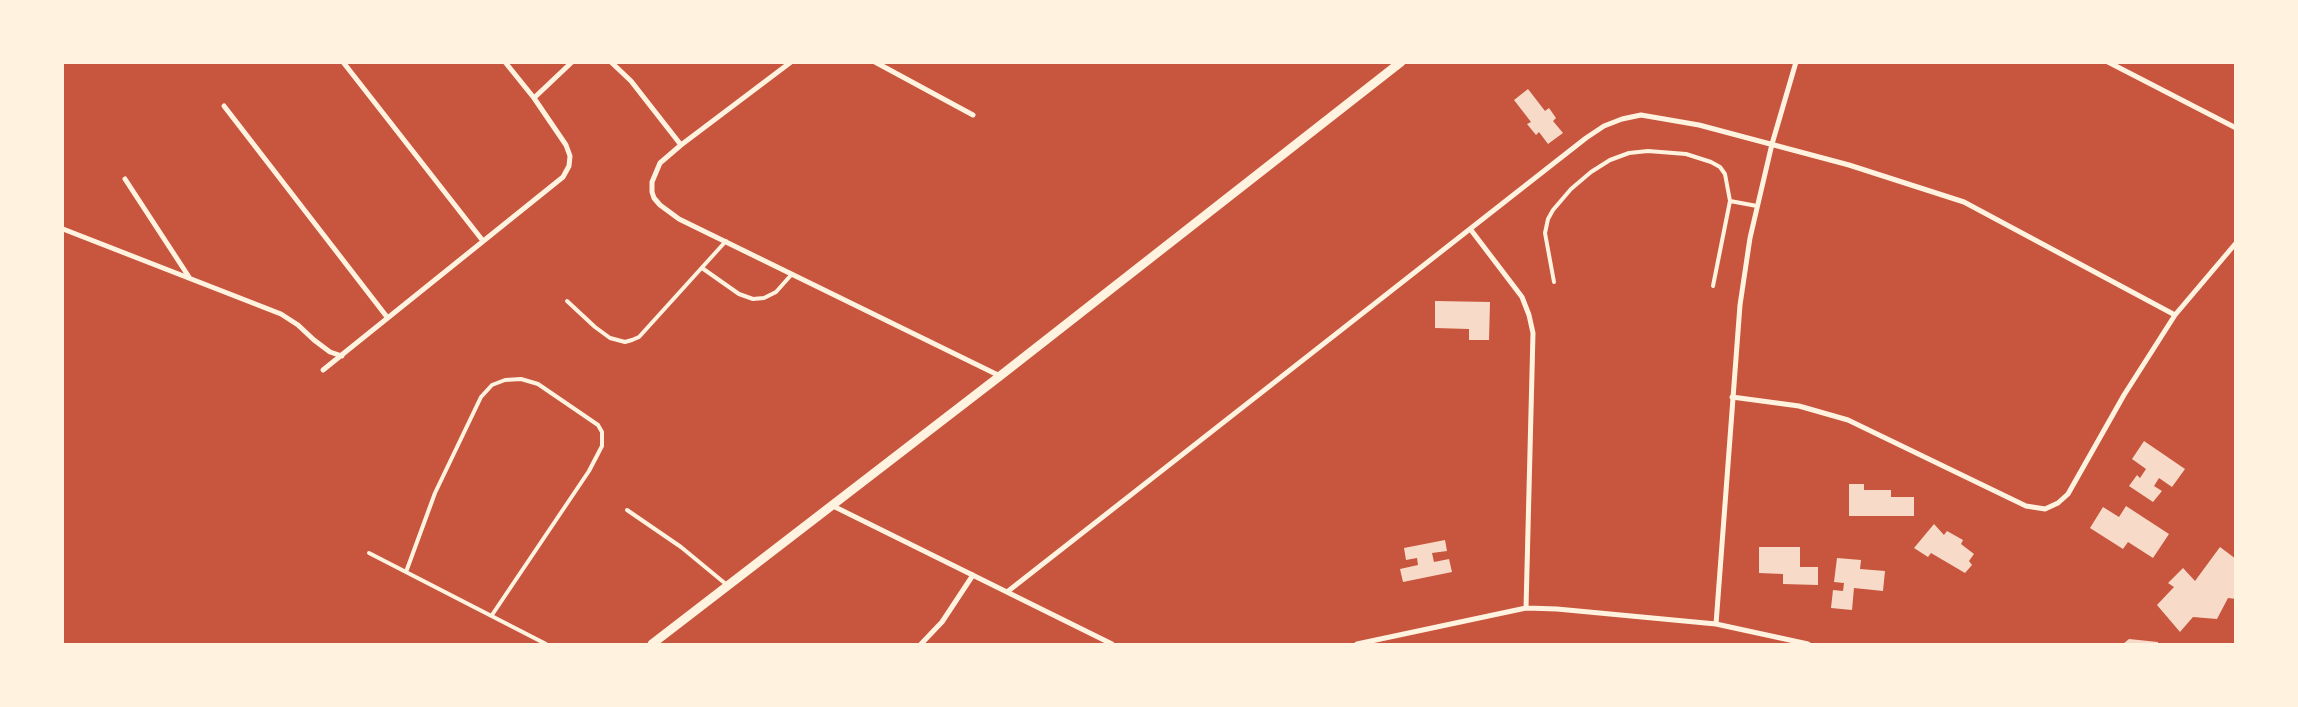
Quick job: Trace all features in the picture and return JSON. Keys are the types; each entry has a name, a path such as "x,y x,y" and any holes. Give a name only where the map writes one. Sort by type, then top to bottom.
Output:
{"street":[{"path":"343,62 483,241"},
{"path":"323,370 563,176 570,166 570,156 566,145 534,98 505,62"},
{"path":"534,98 572,62"},
{"path":"611,62 631,81 681,145"},
{"path":"792,62 681,145 660,164 654,174 652,192 654,198 660,205 679,219 1000,376"},
{"path":"875,62 973,114"},
{"path":"652,644 1000,376 1401,62"},
{"path":"1716,624 1740,304 1757,206 1772,144 1796,62"},
{"path":"2108,62 2236,128"},
{"path":"224,106 387,317"},
{"path":"1007,592 1472,230 1586,138 1604,126 1622,119 1641,115 1699,125 1849,165 1964,202 2175,315"},
{"path":"125,179 190,278"},
{"path":"63,229 280,314 298,325 330,352 342,356"},
{"path":"1472,230 1522,298 1529,315 1533,333 1526,608"},
{"path":"1732,398 1799,406 1848,420 2026,506 2039,510 2058,503 2068,494 2124,395 2175,315 2236,243"},
{"path":"831,505 1112,644"},
{"path":"921,644 942,622 972,575"},
{"path":"1357,644 1375,643 1526,608 1557,609 1716,624 1808,644"}],"lane":[{"path":"1554,282 1545,233 1548,219 1571,189 1590,172 1610,160 1629,153 1648,151 1686,154 1711,162 1720,167 1724,174 1730,201 1713,286"},
{"path":"1730,201 1757,206"},
{"path":"566,301 594,327 610,338 625,342 639,337 726,241"},
{"path":"702,268 739,294 753,299 764,298 776,292 792,274"},
{"path":"406,572 435,493 481,398 492,385 505,380 521,379 538,384 598,426 602,432 602,446 589,471 492,615"},
{"path":"628,510 681,547 728,585"},
{"path":"368,553 546,644"}],"building":[{"path":"1528,89 1545,111 1549,108 1556,118 1553,121 1563,133 1548,144 1539,132 1536,135 1527,124 1531,122 1514,100"},
{"path":"1435,301 1490,302 1489,340 1469,340 1469,329 1435,328"},
{"path":"2144,441 2185,469 2172,487 2159,478 2154,486 2162,491 2153,502 2129,486 2137,475 2140,478 2146,469 2132,459"},
{"path":"1849,484 1864,484 1864,490 1891,490 1891,497 1914,497 1914,516 1849,516"},
{"path":"2126,506 2169,534 2153,558 2128,542 2123,549 2090,528 2103,507 2119,517"},
{"path":"1934,524 1944,535 1947,531 1963,540 1961,544 1974,554 1969,561 1972,565 1965,573 1931,553 1928,557 1914,548"},
{"path":"1445,540 1447,551 1432,553 1434,562 1449,559 1452,572 1403,582 1400,569 1418,565 1417,558 1406,560 1404,548"},
{"path":"1759,547 1800,547 1800,567 1818,567 1818,585 1783,584 1783,574 1759,573"},
{"path":"2220,547 2236,559 2236,599 2228,598 2217,619 2193,617 2180,632 2157,605 2174,587 2168,583 2183,568 2195,581"},
{"path":"1837,558 1861,560 1860,569 1885,571 1883,591 1854,588 1852,610 1831,608 1833,590 1843,591 1844,583 1834,582"},
{"path":"2129,639 2158,642 2158,644 2123,644"}]}
